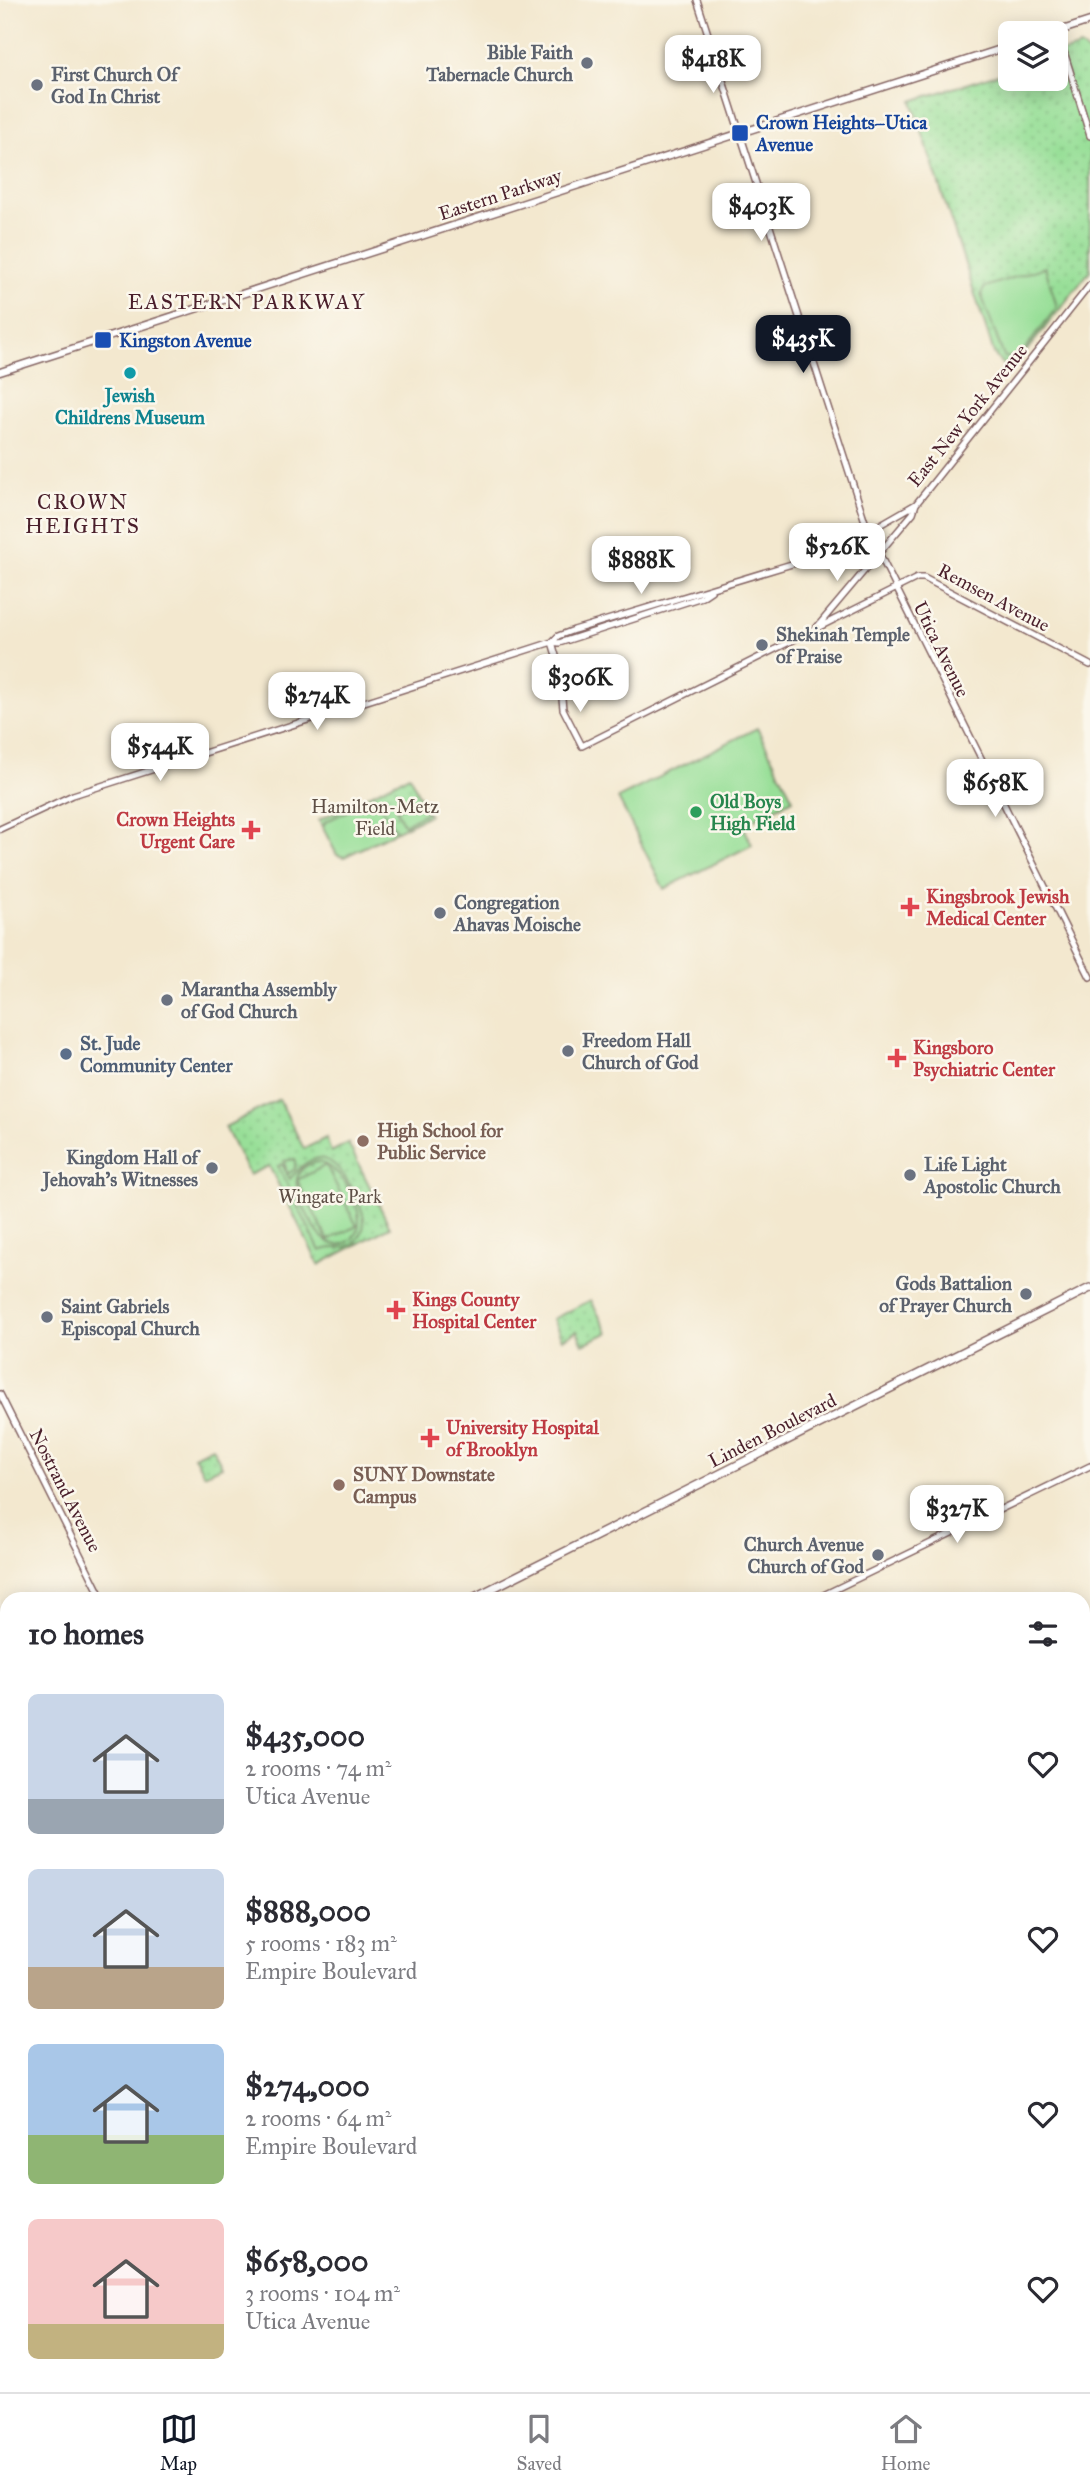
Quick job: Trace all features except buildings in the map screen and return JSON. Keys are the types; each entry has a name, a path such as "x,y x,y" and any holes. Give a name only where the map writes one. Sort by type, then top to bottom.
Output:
{"highway":[{"name":"Linden Boulevard","path":"485,1592 1090,1288"}],"main road":[{"name":"Utica Avenue","path":"696,0 869,531 895,589 1090,977"},
{"path":"1068,29 1090,21"},
{"name":"Eastern Parkway","path":"0,372 998,50"},
{"path":"1068,69 1090,136"},
{"name":"East New York Avenue","path":"815,630 913,513 916,504 1090,285"},
{"path":"0,829 73,795 552,642 559,643 705,597 711,590 805,559 869,531 916,504"},
{"name":"East New York Avenue","path":"552,642 559,666 563,709 582,746 921,578"},
{"name":"Remsen Avenue","path":"921,578 1090,665"},
{"name":"Nostrand Avenue","path":"0,1394 99,1592"},
{"path":"830,1592 1090,1466"}],"green space":[{"path":"1080,47 1090,53 1090,271 1017,363 1006,366 994,353 912,101 998,74 998,91 1068,91 1068,51"},
{"path":"1045,267 1057,307 1022,353 1015,358 1004,357 981,294 985,287"},
{"name":"Old Boys High Field","path":"757,728 793,799 743,825 752,845 664,889 618,798"},
{"name":"Hamilton-Metz Field","path":"409,775 429,815 344,857 337,855 319,820"},
{"path":"375,797 396,831 344,857 337,855 323,828 325,822"},
{"path":"419,799 426,812 404,825 396,809"},
{"name":"Wingate Park","path":"279,1099 304,1149 326,1138 331,1152 348,1143 390,1227 319,1265 269,1166 249,1175 225,1127"},
{"path":"295,1159 295,1169 287,1174 290,1179 299,1168 317,1159 332,1163 339,1170 363,1213 361,1235 356,1241 347,1246 320,1251 278,1166 282,1164 287,1173 284,1161","holes":["317,1162 335,1171 350,1190 358,1213 357,1233 350,1241 342,1244 329,1242 317,1231 298,1192 297,1177 301,1171"]},
{"path":"326,1165 357,1226 328,1240 297,1180"},
{"path":"591,1300 608,1333 583,1344 577,1331 562,1339 553,1319"},
{"path":"212,1447 222,1466 204,1474 194,1456"}],"place":[{"name":"Bible Faith Tabernacle Church","path":"587,63"},
{"name":"First Church Of God In Christ","path":"37,85"},
{"name":"Crown Heights–Utica Avenue","path":"740,133"},
{"name":"Kingston Avenue","path":"103,340"},
{"name":"Jewish Childrens Museum","path":"130,373"},
{"name":"Shekinah Temple of Praise","path":"762,645"},
{"name":"Old Boys High Field","path":"696,812"},
{"name":"Crown Heights Urgent Care","path":"251,830"},
{"name":"Kingsbrook Jewish Medical Center","path":"910,907"},
{"name":"Congregation Ahavas Moische","path":"440,913"},
{"name":"Marantha Assembly of God Church","path":"167,1000"},
{"name":"Freedom Hall Church of God","path":"568,1051"},
{"name":"St. Jude Community Center","path":"66,1054"},
{"name":"Kingsboro Psychiatric Center","path":"897,1058"},
{"name":"High School for Public Service","path":"363,1141"},
{"name":"Kingdom Hall of Jehovah's Witnesses","path":"212,1168"},
{"name":"Life Light Apostolic Church","path":"910,1175"},
{"name":"Gods Battalion of Prayer Church","path":"1026,1294"},
{"name":"Kings County Hospital Center","path":"396,1310"},
{"name":"Saint Gabriels Episcopal Church","path":"47,1317"},
{"name":"University Hospital of Brooklyn","path":"430,1438"},
{"name":"SUNY Downstate Campus","path":"339,1485"},
{"name":"Church Avenue Church of God","path":"878,1555"}],"district":[{"name":"EASTERN PARKWAY","path":"247,302"},
{"name":"CROWN HEIGHTS","path":"83,514"}]}
